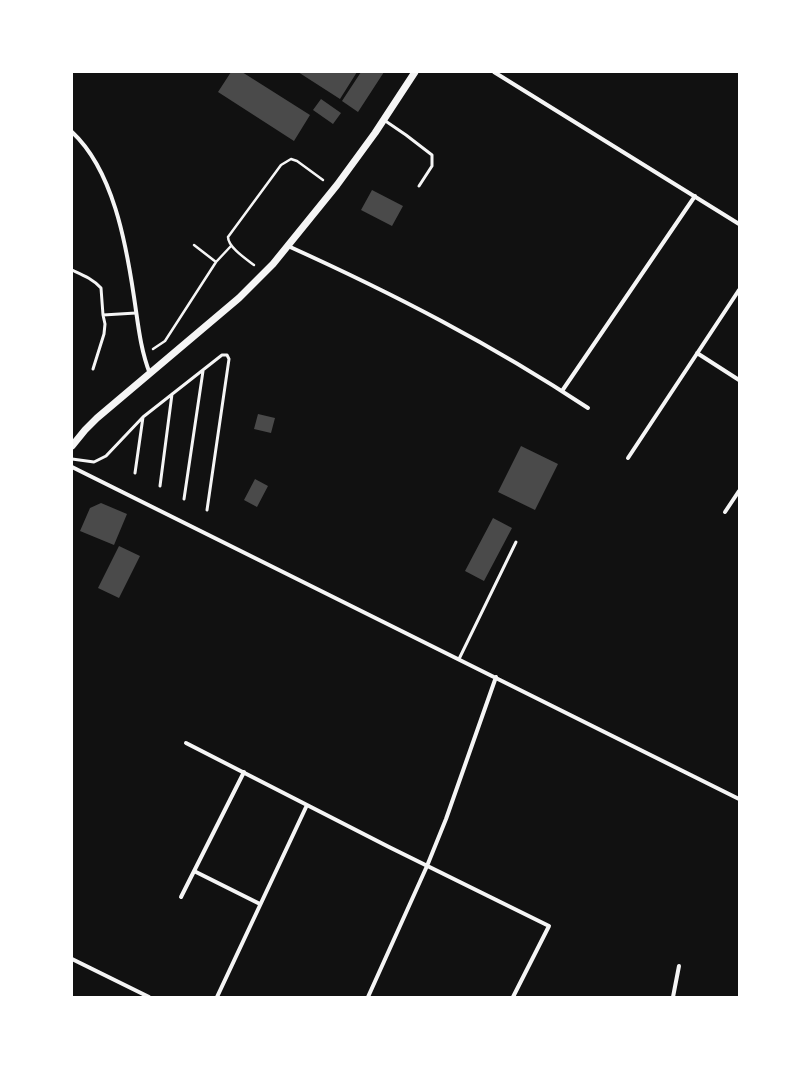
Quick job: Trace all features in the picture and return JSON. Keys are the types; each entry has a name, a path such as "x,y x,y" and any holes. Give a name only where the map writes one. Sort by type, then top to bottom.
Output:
{"street":[{"path":"72,446 97,418 239,298 273,264 337,185 384,120 415,72"},
{"path":"494,72 739,224"},
{"path":"72,132 81,140 104,177 117,215 127,255 143,356 150,374"},
{"path":"562,391 695,196"},
{"path":"288,246 387,292 434,316 514,361 588,408"},
{"path":"628,458 739,290"},
{"path":"697,353 739,380"},
{"path":"72,467 739,799"},
{"path":"725,512 739,491"},
{"path":"368,997 427,866 446,819 496,677"},
{"path":"186,743 548,926 513,997"},
{"path":"180,897 244,772"},
{"path":"217,997 307,804"},
{"path":"194,871 260,904"},
{"path":"72,959 149,997"},
{"path":"673,997 679,966"}],"lane":[{"path":"384,120 432,155 432,166 419,186"},
{"path":"72,270 85,276 101,288 102,315 105,324 104,334 93,369"},
{"path":"102,315 136,313"},
{"path":"72,459 94,462 106,456 144,417 222,355 227,355 229,359 207,510"},
{"path":"184,499 203,371"},
{"path":"160,486 172,394"},
{"path":"135,472 144,417"},
{"path":"459,659 516,542"}],"path":[{"path":"255,266 231,246 228,241 228,237 281,164 291,160 297,161 323,180"},
{"path":"194,245 216,262"},
{"path":"143,356 165,341 216,262 231,246"}],"building":[{"path":"231,72 242,72 310,115 294,141 218,92"},
{"path":"298,72 357,72 340,99"},
{"path":"361,72 384,72 358,112 342,101"},
{"path":"321,99 341,113 333,124 313,110"},
{"path":"372,190 403,206 392,226 361,210"},
{"path":"258,414 275,418 271,433 254,429"},
{"path":"521,446 558,464 535,510 498,492"},
{"path":"255,479 268,486 257,507 244,500"},
{"path":"101,503 127,514 114,545 80,531 90,508"},
{"path":"493,518 512,528 484,581 465,571"},
{"path":"119,546 140,556 119,598 98,588"}]}
